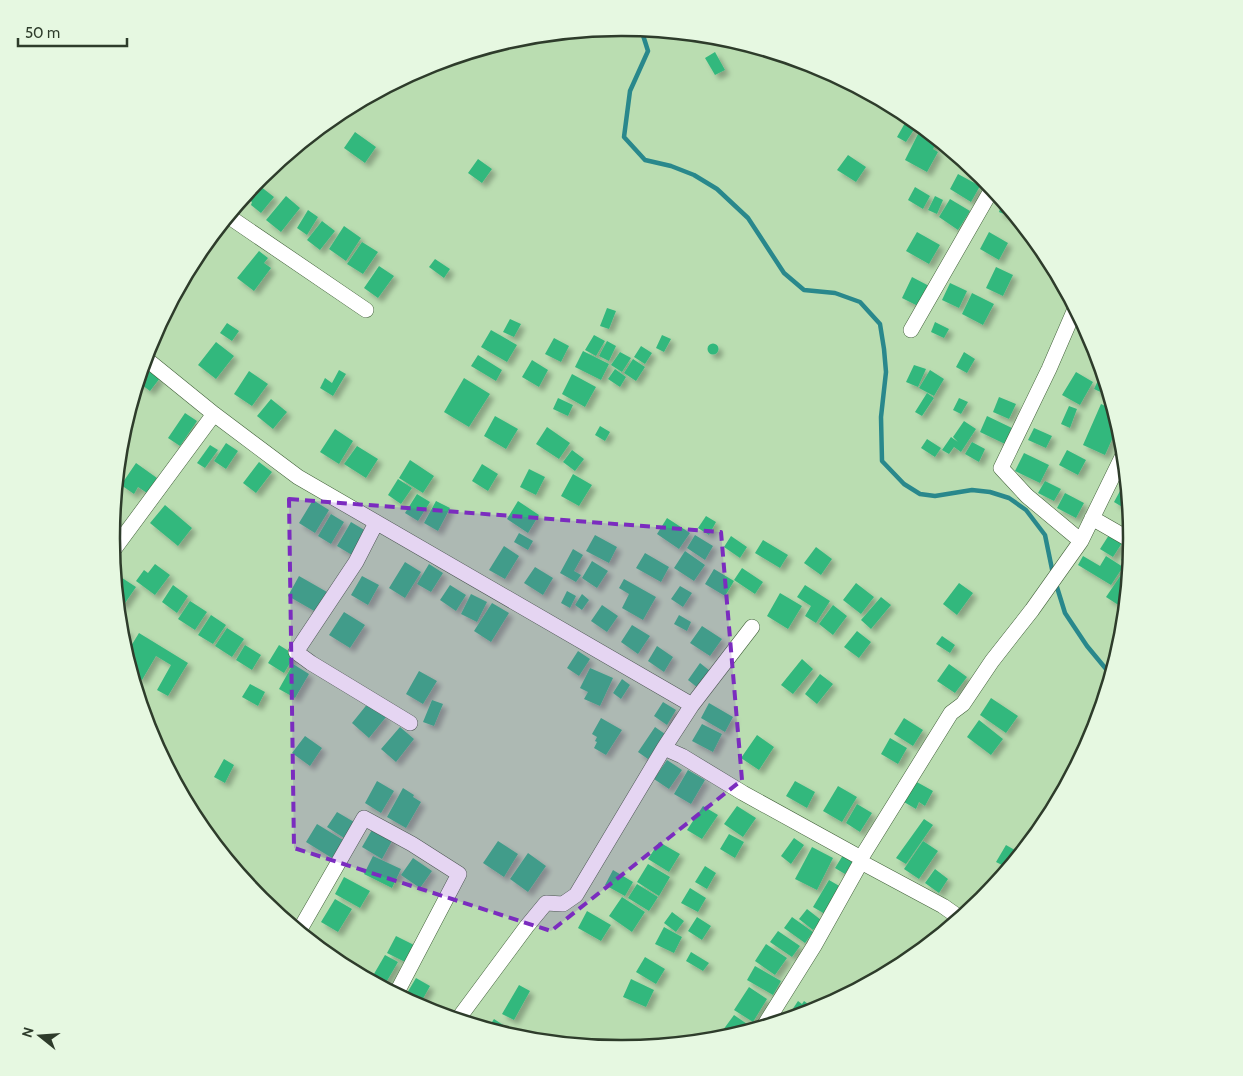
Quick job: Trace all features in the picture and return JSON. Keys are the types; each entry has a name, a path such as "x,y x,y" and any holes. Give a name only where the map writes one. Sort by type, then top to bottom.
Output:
{"street":[{"path":"911,330 988,196"},
{"path":"234,220 366,310"},
{"path":"1072,316 1049,369 1001,468 1028,496 1080,541"},
{"path":"151,363 214,414 298,477 692,705"},
{"path":"120,541 214,414"},
{"path":"769,1017 814,946 861,860 951,713 963,704 992,661 1032,610 1080,541 1118,465"},
{"path":"1092,518 1123,536"},
{"path":"376,523 356,562 296,652 410,723"},
{"path":"462,1014 546,903 563,904 576,895 692,705 752,627"},
{"path":"664,748 682,756 954,914"},
{"path":"303,925 364,818 412,844 459,874 399,988"}],"highlighted area":[{"path":"289,499 721,532 742,780 551,931 294,848"}],"building":[{"path":"715,52 725,70 715,75 705,58"},
{"path":"904,124 913,130 906,142 897,137"},
{"path":"355,132 376,147 365,163 344,148"},
{"path":"918,134 935,146 933,149 938,152 927,172 905,160"},
{"path":"848,155 866,167 856,182 837,170"},
{"path":"478,159 492,169 482,183 468,173"},
{"path":"958,174 980,187 971,202 950,189"},
{"path":"915,187 930,196 923,209 908,200"},
{"path":"262,188 274,197 261,213 251,205 252,202 250,201"},
{"path":"286,196 300,208 281,232 266,220"},
{"path":"935,196 943,200 937,214 928,210"},
{"path":"950,199 970,211 958,230 939,217"},
{"path":"308,210 318,217 307,235 297,228"},
{"path":"322,221 335,231 320,250 307,240"},
{"path":"344,226 361,238 346,261 329,249"},
{"path":"917,232 940,245 929,264 906,251"},
{"path":"989,232 1008,243 999,260 980,249"},
{"path":"362,242 378,252 363,274 347,264"},
{"path":"259,251 268,258 264,263 271,268 254,291 237,278"},
{"path":"435,259 450,269 444,278 429,267"},
{"path":"379,266 394,276 378,298 364,288"},
{"path":"996,267 1013,275 1003,296 986,288"},
{"path":"912,277 931,287 920,307 902,298"},
{"path":"950,283 967,291 959,308 942,300"},
{"path":"972,293 994,304 983,325 962,314"},
{"path":"607,308 616,311 609,329 600,326"},
{"path":"510,319 521,324 514,337 503,332"},
{"path":"935,322 949,329 944,338 931,332"},
{"path":"227,323 239,331 232,341 220,333"},
{"path":"491,330 517,345 507,362 481,347"},
{"path":"594,335 605,341 596,356 585,350"},
{"path":"662,335 671,339 664,352 656,348"},
{"path":"554,338 569,346 561,362 545,354"},
{"path":"607,341 616,346 609,361 599,356"},
{"path":"216,342 234,356 216,379 198,365"},
{"path":"713,343 719,349 713,355 707,349"},
{"path":"641,346 652,353 645,364 634,357"},
{"path":"583,351 609,364 601,380 575,367"},
{"path":"620,352 631,358 622,372 611,365"},
{"path":"964,352 975,359 967,373 956,367"},
{"path":"478,355 502,370 496,381 471,366"},
{"path":"633,359 645,367 636,381 624,373"},
{"path":"532,360 548,370 539,387 522,377"},
{"path":"914,365 926,369 918,387 906,382"},
{"path":"615,369 626,377 620,387 608,379"},
{"path":"149,370 160,378 150,391 143,386"},
{"path":"339,370 346,374 333,396 320,388 325,378 332,383"},
{"path":"930,370 944,379 934,396 919,388"},
{"path":"249,371 268,384 252,406 234,394"},
{"path":"1076,372 1093,382 1080,405 1062,395"},
{"path":"572,374 596,387 585,407 562,394"},
{"path":"464,378 490,394 469,427 444,412"},
{"path":"1098,380 1102,392 1094,389"},
{"path":"927,393 934,398 922,416 915,412"},
{"path":"999,397 1016,404 1009,419 993,412"},
{"path":"558,398 573,405 568,416 553,409"},
{"path":"959,398 968,402 961,414 953,410"},
{"path":"271,399 287,412 273,429 257,416"},
{"path":"1101,404 1105,406 1113,437 1105,455 1083,445"},
{"path":"1069,406 1077,409 1070,428 1061,424"},
{"path":"185,413 197,421 180,446 168,438"},
{"path":"495,416 518,429 506,449 484,436"},
{"path":"987,416 1012,428 1005,444 980,432"},
{"path":"964,421 976,429 961,452 954,447 949,454 942,450 951,437 958,442 953,437"},
{"path":"600,426 610,432 605,441 595,435"},
{"path":"547,427 570,443 559,459 536,444"},
{"path":"1034,428 1052,436 1046,448 1028,440"},
{"path":"335,429 353,441 339,464 320,452"},
{"path":"927,439 941,448 935,457 921,448"},
{"path":"972,442 985,449 979,462 965,454"},
{"path":"226,443 238,451 226,469 214,461"},
{"path":"210,445 218,450 205,468 197,463"},
{"path":"357,446 378,459 366,478 344,464"},
{"path":"572,450 584,459 575,471 563,462"},
{"path":"1067,450 1086,460 1078,475 1059,465"},
{"path":"1024,453 1049,465 1040,483 1015,471"},
{"path":"410,460 434,476 423,493 399,478"},
{"path":"259,462 272,472 256,493 243,483"},
{"path":"136,463 157,478 147,493 138,487 134,494 123,486 123,482"},
{"path":"482,464 498,474 488,491 472,481"},
{"path":"529,469 545,477 536,495 520,487"},
{"path":"573,474 592,485 579,506 561,496"},
{"path":"398,479 412,488 401,504 388,495"},
{"path":"1045,481 1061,489 1054,501 1038,493"},
{"path":"1120,491 1121,491 1122,507 1114,502"},
{"path":"1065,493 1084,503 1076,518 1057,508"},
{"path":"417,494 430,502 418,521 405,513"},
{"path":"313,500 329,510 315,533 299,523"},
{"path":"436,501 450,508 438,531 424,523"},
{"path":"518,501 539,515 528,533 507,519"},
{"path":"165,505 192,528 178,546 150,523"},
{"path":"331,514 344,522 331,544 318,536"},
{"path":"706,516 716,522 709,535 698,528"},
{"path":"667,518 690,533 679,549 657,534"},
{"path":"351,522 366,531 352,555 337,546"},
{"path":"519,533 533,541 528,550 514,542"},
{"path":"595,535 617,547 609,563 586,551"},
{"path":"695,535 713,546 705,560 687,548"},
{"path":"1109,535 1122,543 1113,557 1100,549"},
{"path":"731,536 747,547 740,558 724,547"},
{"path":"763,540 788,555 780,568 755,553"},
{"path":"504,546 519,556 505,579 489,570"},
{"path":"816,547 832,559 821,575 804,563"},
{"path":"573,549 583,555 574,571 581,575 576,582 560,573"},
{"path":"685,551 705,565 694,581 674,568"},
{"path":"645,553 669,567 661,582 636,568"},
{"path":"1083,556 1100,566 1106,556 1122,566 1122,568 1111,585 1078,565"},
{"path":"592,561 608,571 597,588 582,578"},
{"path":"405,562 421,572 405,598 389,588"},
{"path":"155,564 170,575 155,595 136,581 144,570 148,573"},
{"path":"429,564 443,573 431,592 417,584"},
{"path":"535,567 553,578 543,595 524,583"},
{"path":"742,568 763,582 755,594 734,580"},
{"path":"714,569 734,581 725,596 705,584"},
{"path":"1122,574 1119,605 1106,597"},
{"path":"299,576 327,592 316,612 288,596"},
{"path":"362,576 379,585 368,605 351,595"},
{"path":"122,578 136,587 124,604"},
{"path":"624,579 656,597 643,620 622,608 629,594 619,588"},
{"path":"856,583 874,597 861,614 843,600"},
{"path":"959,583 973,593 957,615 943,604"},
{"path":"173,585 188,596 177,613 162,602"},
{"path":"450,585 466,595 456,611 440,600"},
{"path":"805,585 830,601 816,623 805,616 811,606 797,597"},
{"path":"680,586 692,593 683,607 671,599"},
{"path":"567,591 576,596 570,608 561,603"},
{"path":"780,593 802,606 788,629 767,616"},
{"path":"471,594 487,602 477,622 461,614"},
{"path":"582,594 589,600 582,610 575,605"},
{"path":"881,597 891,605 871,629 861,620"},
{"path":"190,601 207,612 195,630 178,619"},
{"path":"492,603 509,613 491,642 474,631"},
{"path":"602,605 618,616 607,632 591,621"},
{"path":"833,605 847,616 833,635 819,624"},
{"path":"344,612 365,625 350,648 329,635"},
{"path":"211,615 226,625 213,644 198,635"},
{"path":"679,615 691,622 687,631 674,624"},
{"path":"632,625 650,636 638,654 621,642"},
{"path":"702,626 722,639 710,656 690,643"},
{"path":"227,628 244,639 232,657 215,646"},
{"path":"857,631 871,642 859,658 844,647"},
{"path":"139,633 188,663 168,696 157,690 171,665 156,656 142,680 131,645"},
{"path":"942,636 955,645 950,653 936,644"},
{"path":"245,645 261,655 252,670 236,660"},
{"path":"279,645 295,655 284,673 268,663"},
{"path":"657,646 673,657 664,672 648,661"},
{"path":"578,651 590,659 579,676 567,668"},
{"path":"802,659 813,669 793,694 781,685"},
{"path":"700,663 710,671 698,688 688,680"},
{"path":"293,664 309,674 295,698 279,689"},
{"path":"949,664 967,677 955,693 937,681"},
{"path":"590,668 613,678 600,706 584,699 588,692 580,688"},
{"path":"419,671 437,681 423,704 406,694"},
{"path":"820,674 833,684 817,704 805,694"},
{"path":"622,679 630,685 621,699 613,693"},
{"path":"250,684 265,692 258,706 242,697"},
{"path":"991,698 1018,716 1006,733 980,715"},
{"path":"432,700 443,704 434,726 423,722"},
{"path":"369,702 386,717 369,738 352,723"},
{"path":"663,702 676,710 667,725 654,716"},
{"path":"709,703 733,717 725,732 701,718"},
{"path":"601,718 622,730 606,755 594,748 597,737 592,734"},
{"path":"904,718 923,730 913,746 894,734"},
{"path":"979,720 1003,739 991,755 967,737"},
{"path":"702,724 722,734 713,752 692,741"},
{"path":"400,727 414,739 396,762 381,749"},
{"path":"655,727 665,734 648,759 638,752"},
{"path":"757,735 774,747 759,770 741,758"},
{"path":"305,736 322,748 310,766 292,753"},
{"path":"890,738 907,748 898,764 881,754"},
{"path":"224,759 234,765 225,783 214,777"},
{"path":"667,760 682,770 669,789 654,779"},
{"path":"688,770 705,780 691,804 674,794"},
{"path":"377,781 394,791 381,813 365,803"},
{"path":"795,781 815,792 807,808 786,796"},
{"path":"915,781 933,791 925,806 919,802 916,809 904,802"},
{"path":"838,786 857,797 842,822 823,811"},
{"path":"403,788 421,802 406,828 387,817"},
{"path":"857,804 872,813 860,832 846,823"},
{"path":"703,806 718,815 702,839 687,830"},
{"path":"737,806 756,818 743,837 724,824"},
{"path":"337,812 354,822 344,838 327,827"},
{"path":"924,819 933,825 906,864 896,858"},
{"path":"317,824 343,840 332,858 306,842"},
{"path":"373,828 393,839 382,859 362,847"},
{"path":"729,834 744,842 735,858 720,849"},
{"path":"794,838 804,845 791,864 781,856"},
{"path":"498,841 518,854 504,877 483,863"},
{"path":"923,841 938,851 919,879 904,869"},
{"path":"659,842 680,854 669,872 648,859"},
{"path":"1006,845 1014,850 1002,865 996,862"},
{"path":"812,847 833,858 817,890 795,879"},
{"path":"845,852 855,858 845,874 835,868"},
{"path":"528,853 546,866 528,892 510,879"},
{"path":"373,856 401,869 392,888 364,874"},
{"path":"413,858 432,871 420,888 401,875"},
{"path":"648,864 670,877 659,896 637,882"},
{"path":"705,866 716,873 707,889 695,882"},
{"path":"935,869 948,879 939,893 925,883"},
{"path":"613,870 633,882 625,896 605,885"},
{"path":"344,877 370,891 360,908 335,894"},
{"path":"829,880 841,887 825,914 813,907"},
{"path":"637,884 658,897 649,911 628,898"},
{"path":"690,888 706,898 698,912 681,903"},
{"path":"622,897 645,912 632,932 609,916"},
{"path":"335,899 352,909 338,932 321,922"},
{"path":"807,909 821,920 813,930 799,919"},
{"path":"587,911 611,925 601,941 578,928"},
{"path":"672,912 684,921 676,932 664,923"},
{"path":"697,917 711,926 702,940 688,931"},
{"path":"792,917 813,932 805,943 784,928"},
{"path":"664,927 682,937 674,953 655,944"},
{"path":"778,931 800,946 792,957 770,942"},
{"path":"396,936 414,945 405,962 387,953"},
{"path":"766,944 787,958 775,975 755,961"},
{"path":"691,952 709,963 703,971 686,961"},
{"path":"385,955 398,962 387,981 374,974"},
{"path":"645,957 665,969 656,984 636,972"},
{"path":"755,966 781,981 773,995 747,980"},
{"path":"416,978 430,986 423,999 408,992"},
{"path":"631,979 654,990 646,1007 623,997"},
{"path":"519,985 530,991 514,1020 502,1014"},
{"path":"749,987 767,999 753,1022 734,1010"},
{"path":"798,1001 802,1004 804,1001 808,1004 792,1010"},
{"path":"734,1015 747,1024 724,1029"},
{"path":"494,1019 504,1026 492,1023"}],"waterway":[{"path":"643,37 648,51 630,91 624,137 645,160 671,166 694,175 717,189 748,218 784,273 804,290 835,293 860,302 880,324 884,349 886,372 881,417 882,461 904,484 920,494 935,496 972,490 990,492 1009,498 1026,510 1045,535 1053,574"},
{"path":"1056,584 1065,613 1087,646 1106,669"}]}
